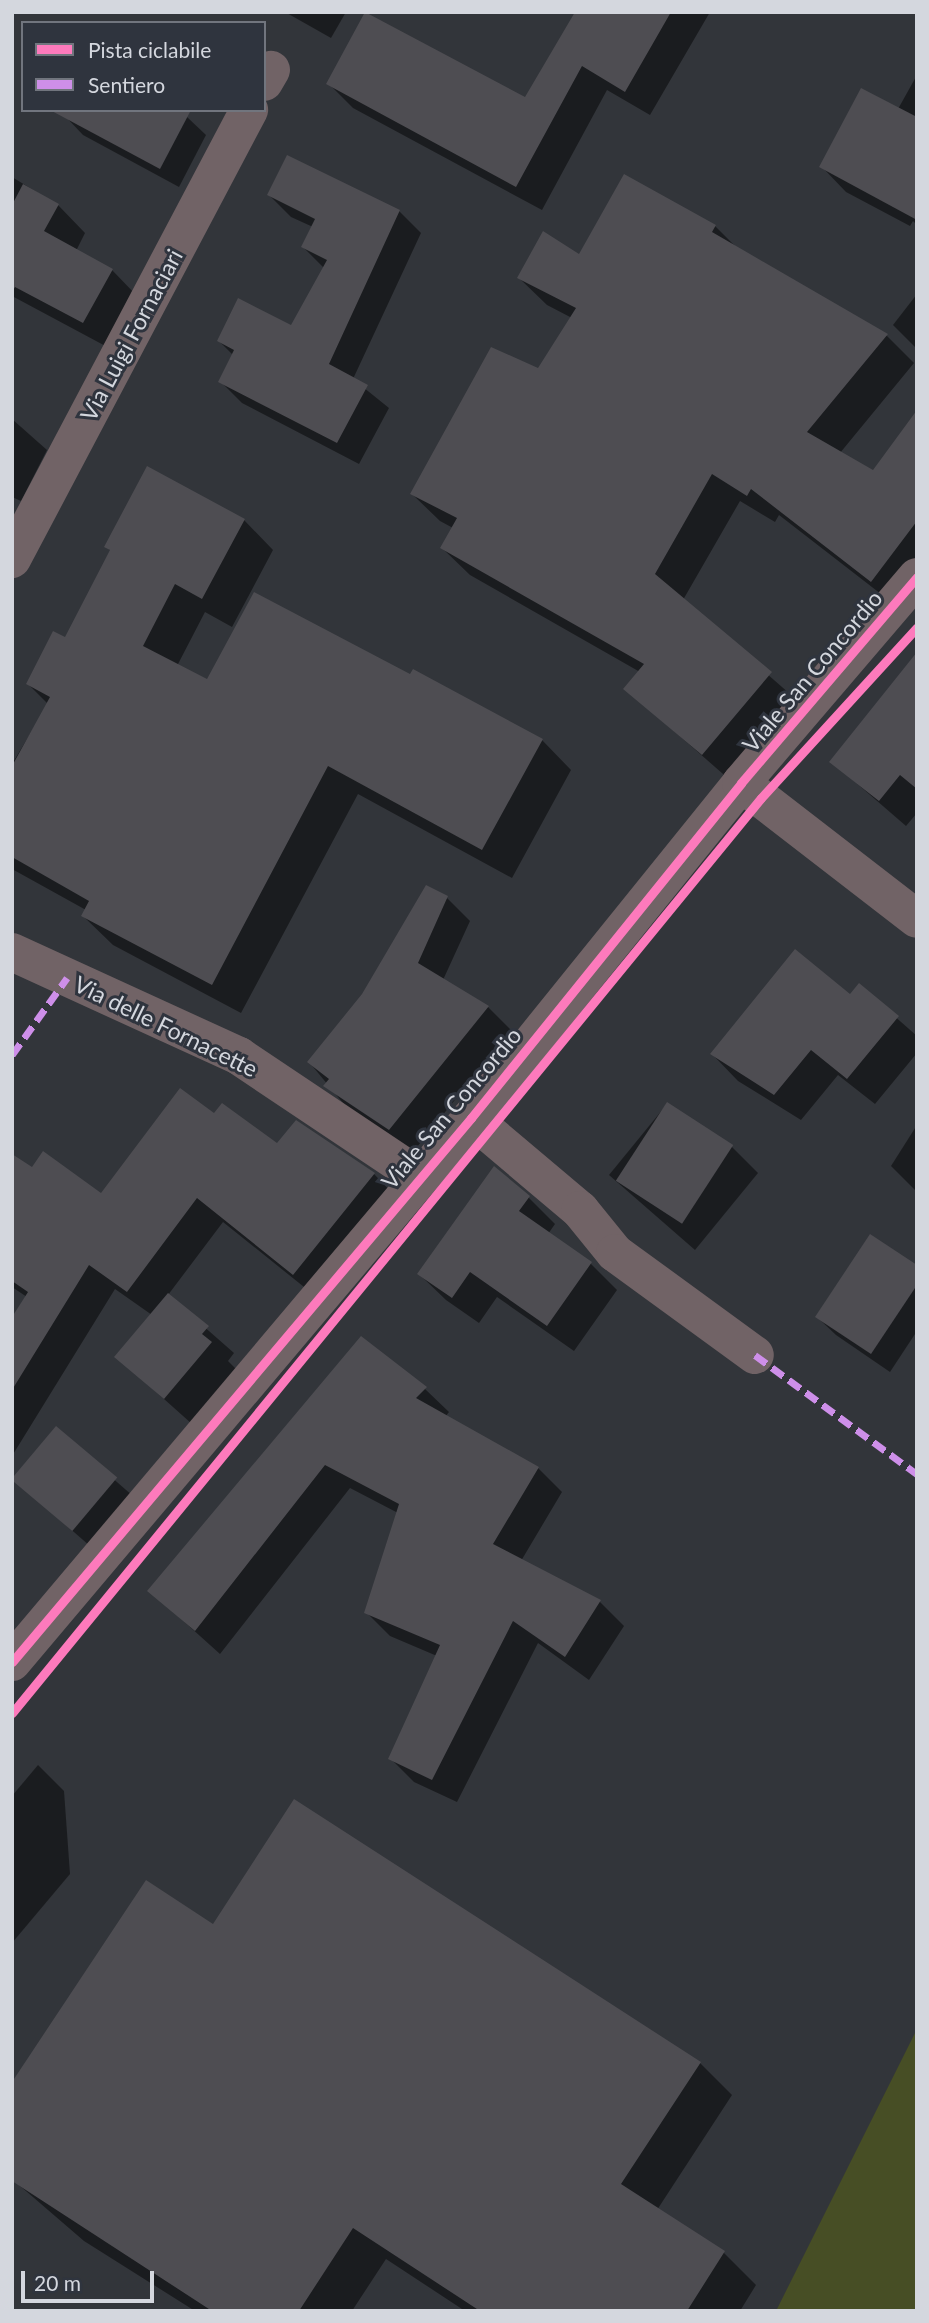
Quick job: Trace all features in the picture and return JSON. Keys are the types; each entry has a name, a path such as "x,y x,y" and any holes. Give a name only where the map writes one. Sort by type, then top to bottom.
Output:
{"street":[{"name":"Via Luigi Fornaciari","path":"12,559 248,112"},
{"name":"Viale San Concordio","path":"12,1662 471,1118 741,783 917,577"},
{"path":"741,783 917,919"},
{"name":"Via delle Fornacette","path":"12,952 239,1056 420,1177"},
{"path":"471,1118 580,1210 615,1253 755,1355"}],"green space":[{"path":"917,2029 917,2311 776,2311"}],"building":[{"path":"365,12 525,97 575,12 671,12 625,92 582,66 516,187 326,84"},
{"path":"861,88 917,117 917,220 819,167"},
{"path":"54,112 190,112 160,169"},
{"path":"287,155 400,210 329,364 368,385 337,443 218,382 234,350 217,341 238,298 291,325 327,260 301,247 315,219 267,195"},
{"path":"624,174 716,225 712,232 888,334 807,432 873,470 917,410 917,521 871,582 751,489 747,496 712,474 655,574 772,672 702,755 623,689 644,664 440,548 457,518 410,494 491,347 538,368 576,308 517,278 543,231 579,254"},
{"path":"23,184 59,204 44,231 113,269 83,323 15,287 12,292 12,205"},
{"path":"147,466 245,519 202,599 175,584 143,646 207,679 254,592 410,674 413,669 543,739 482,850 328,766 212,985 81,916 89,901 12,857 12,766 50,697 26,684 53,631 65,637 110,550 104,547"},
{"path":"917,652 917,789 900,775 879,801 829,762"},
{"path":"426,885 448,896 418,963 489,1006 389,1130 323,1086 329,1079 307,1062 362,994"},
{"path":"795,949 850,994 859,983 899,1016 847,1079 811,1050 774,1095 710,1054"},
{"path":"180,1088 214,1113 222,1103 277,1143 296,1120 375,1173 293,1275 197,1198 127,1292 89,1265 12,1390 12,1317 28,1292 12,1281 12,1154 32,1167 43,1151 101,1193"},
{"path":"667,1102 733,1145 682,1224 616,1181"},
{"path":"494,1166 530,1196 519,1211 592,1262 547,1326 470,1272 452,1298 417,1274"},
{"path":"870,1234 917,1265 917,1285 871,1354 815,1317"},
{"path":"168,1293 209,1326 202,1334 212,1342 164,1399 114,1357"},
{"path":"361,1336 427,1387 416,1398 539,1467 493,1544 601,1600 565,1657 513,1621 432,1780 388,1759 440,1645 364,1613 399,1504 325,1465 195,1631 147,1591"},
{"path":"56,1426 117,1477 72,1531 12,1480"},
{"path":"294,1799 701,2062 621,2184 725,2251 687,2311 480,2311 353,2228 299,2311 212,2311 12,2181 12,2082 146,1880 213,1924"}],"marked path":[{"path":"12,1055 67,978"},
{"path":"755,1355 917,1474"}],"cycle path":[{"path":"12,1662 471,1118 741,783 917,577"},
{"path":"12,1713 761,798 917,627"}]}
